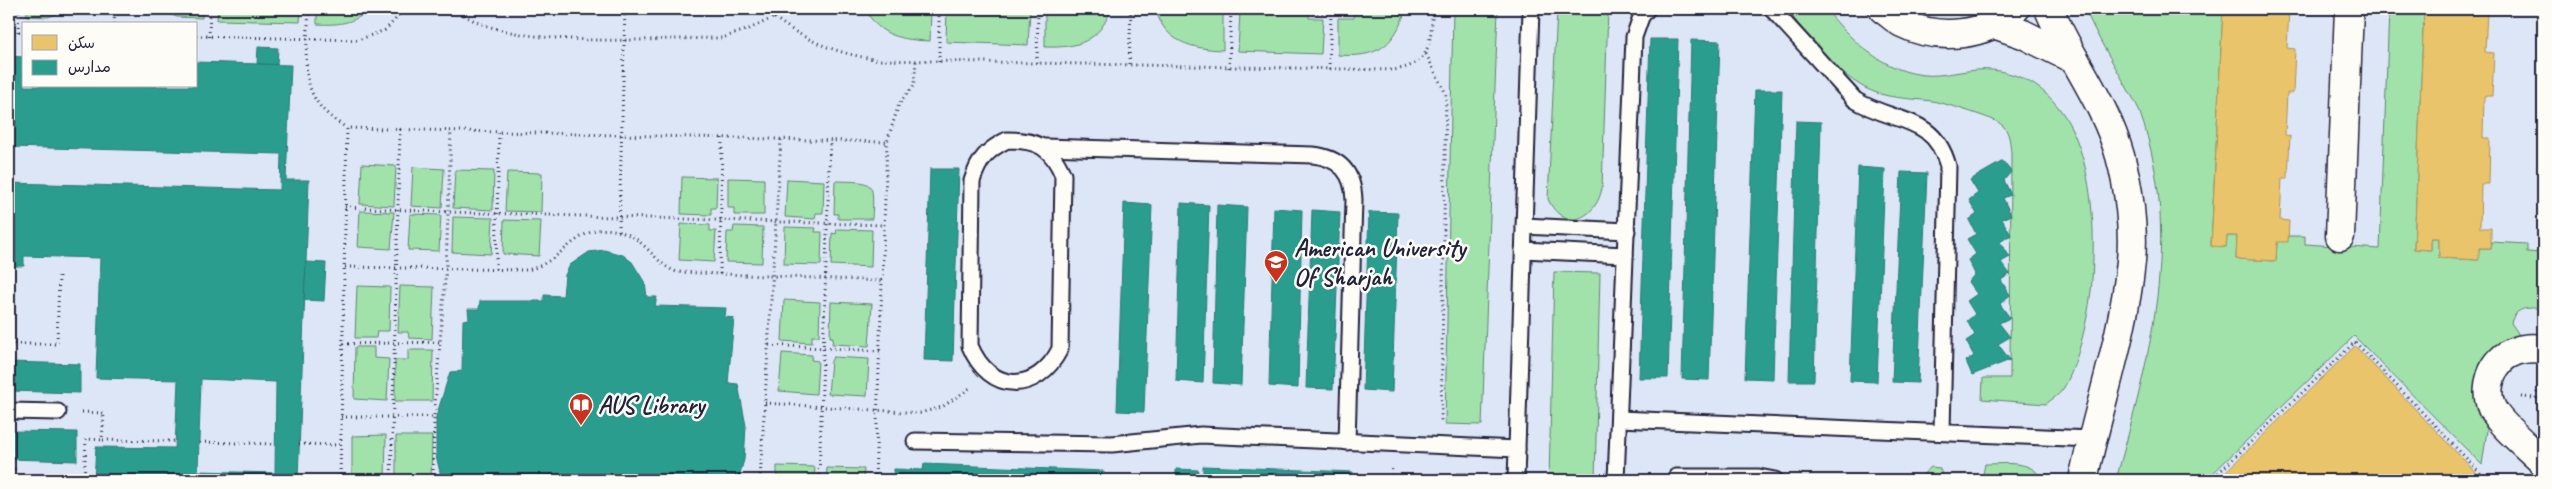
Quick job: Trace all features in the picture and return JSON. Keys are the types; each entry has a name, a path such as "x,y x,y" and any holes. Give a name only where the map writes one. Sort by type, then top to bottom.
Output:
{"street":[{"path":"1883,9 1902,23 1932,33 1964,34 2005,16 2050,46 2076,60"},
{"path":"2049,9 2060,34 2102,106 2120,156 2130,216 2131,260 2123,312 2083,480"},
{"path":"2340,236 2349,9"},
{"path":"2543,349 2515,351 2500,361 2490,377 2488,395 2494,412 2543,462"}],"lane":[{"path":"1516,480 1531,9"},
{"path":"1616,480 1634,37 1641,17 1647,9"},
{"path":"1772,9 1855,100 1868,108 1925,129 1936,139 1944,152 1948,166 1942,432"},
{"path":"1044,147 1056,160 1063,175 1060,349 1052,364 1039,376 1022,382 1005,382 989,375 977,362 970,346 972,181 978,163 990,148 1007,140 1026,140 1044,147 1327,156 1339,163 1348,174 1353,186 1354,200 1347,442"},
{"path":"1524,226 1626,231"},
{"path":"1523,250 1625,255"},
{"path":"9,411 58,412"},
{"path":"1619,419 2092,439"},
{"path":"914,441 1112,444 1201,435 1517,449"},
{"path":"1676,478 1759,477 1775,480"}],"path":[{"path":"18,32 19,9"},
{"path":"114,9 114,22"},
{"path":"209,37 210,9"},
{"path":"310,9 306,78 315,100 329,117 347,128 887,142"},
{"path":"198,36 358,40 372,37 385,30 402,9"},
{"path":"456,9 479,24 550,39 722,38 775,18 792,9"},
{"path":"619,231 625,9"},
{"path":"775,18 780,9"},
{"path":"939,9 939,62"},
{"path":"1037,63 1038,9"},
{"path":"1129,64 1131,9"},
{"path":"1229,68 1232,9"},
{"path":"1315,9 1315,12 1331,13 1346,13 1347,9"},
{"path":"775,18 793,31 835,51 858,57 939,62 1129,64 1229,68 1405,69 1426,54 1430,41 1433,9"},
{"path":"1329,69 1331,13"},
{"path":"9,32 22,32"},
{"path":"1426,54 1446,94 1439,480"},
{"path":"875,480 887,142 899,104 914,85 916,61"},
{"path":"340,480 347,128"},
{"path":"392,480 400,129"},
{"path":"433,480 434,417 446,268 451,131"},
{"path":"496,269 499,132"},
{"path":"720,274 722,138"},
{"path":"760,480 781,140"},
{"path":"819,480 830,141"},
{"path":"345,206 498,214 884,225"},
{"path":"344,267 527,270 539,267 550,261 578,237 591,232 619,231 642,244 672,271 882,280"},
{"path":"9,344 56,344 59,274"},
{"path":"343,344 440,342"},
{"path":"2211,480 2355,342 2487,480"},
{"path":"769,345 880,351"},
{"path":"765,403 878,412 920,413 942,407 989,375"},
{"path":"58,412 104,413 102,440"},
{"path":"341,417 434,417"},
{"path":"84,480 86,439 175,441"},
{"path":"200,442 275,444"},
{"path":"299,444 340,445"},
{"path":"9,468 14,468 14,480"}],"shaded area":[{"name":"American University Of Sharjah","path":"9,9 2543,9 2543,480 9,480"}],"green space":[{"path":"27,9 70,9 48,17 27,16"},
{"path":"157,9 202,9 202,18 177,17"},
{"path":"218,9 301,9 300,22 217,20"},
{"path":"317,9 370,9 351,21 338,24 317,24"},
{"path":"866,9 931,9 930,41 901,38 884,31 871,18"},
{"path":"947,9 1030,10 1028,45 946,42"},
{"path":"1111,9 1100,29 1086,41 1068,46 1045,47 1045,10"},
{"path":"1156,9 1207,9 1207,11 1223,12 1223,50 1201,48 1181,42 1165,29"},
{"path":"1251,9 1309,9 1309,18 1323,18 1321,54 1238,51 1240,12 1251,12"},
{"path":"1354,9 1406,9 1396,33 1382,47 1373,52 1363,54 1338,55 1338,18 1354,18"},
{"path":"1453,9 1498,9 1482,425 1445,424"},
{"path":"1557,9 1608,9 1602,188 1599,199 1586,215 1570,219 1554,210 1548,199"},
{"path":"1788,9 1826,9 1836,22 1861,46 1889,65 1905,71 1922,75 1939,75 1991,70 2029,82 2053,100 2070,125 2082,154 2089,186 2093,250 2091,291 2079,352 2069,379 2063,389 2046,404 1982,399 1983,378 2010,378 2011,153 2006,130 2002,125 1993,120 1950,105 1889,96 1865,88 1853,81 1822,53"},
{"path":"2085,9 2223,9 2211,245 2226,247 2227,236 2237,236 2236,259 2276,261 2277,242 2288,236 2305,236 2305,244 2380,249 2389,9 2424,9 2414,249 2431,250 2431,238 2439,238 2439,258 2478,260 2479,248 2490,248 2491,242 2527,244 2527,252 2543,253 2543,308 2523,309 2513,317 2511,323 2522,339 2478,406 2487,430 2482,465 2354,336 2206,480 2116,480 2150,343 2157,298 2160,252 2159,206 2153,160 2139,109"},
{"path":"362,164 396,166 394,206 360,204"},
{"path":"413,167 444,169 442,208 411,206"},
{"path":"455,170 494,171 493,210 453,208"},
{"path":"507,172 542,173 541,212 505,211"},
{"path":"682,177 717,178 716,208 711,208 711,215 681,214"},
{"path":"728,178 764,179 764,215 734,215 734,208 728,208"},
{"path":"787,179 824,181 823,213 816,213 815,219 785,217"},
{"path":"835,181 865,183 869,186 873,197 872,219 838,219 838,214 834,214"},
{"path":"360,211 394,212 391,249 358,247"},
{"path":"410,214 441,215 439,251 408,250"},
{"path":"453,217 493,218 491,254 452,252"},
{"path":"504,220 541,221 539,256 503,254"},
{"path":"681,224 710,225 710,231 716,231 714,262 679,260"},
{"path":"734,226 763,227 762,263 726,262 727,232 733,232"},
{"path":"785,227 816,228 815,232 822,232 821,265 784,264"},
{"path":"837,229 872,230 871,267 831,265 832,233 836,234"},
{"path":"1554,272 1600,273 1595,480 1549,480"},
{"path":"357,286 390,287 389,331 377,331 376,338 355,338"},
{"path":"400,286 434,287 432,339 409,338 408,332 398,332"},
{"path":"784,300 820,302 819,336 812,336 812,343 782,341"},
{"path":"831,302 872,304 869,346 832,344 833,337 830,337"},
{"path":"355,347 374,347 374,358 389,359 387,401 354,399"},
{"path":"408,350 433,350 432,401 395,401 395,360 408,360"},
{"path":"782,353 812,355 811,360 818,361 816,394 779,391"},
{"path":"833,357 869,359 867,396 828,394"},
{"path":"386,435 385,479 352,480 352,436"},
{"path":"396,436 432,436 431,480 396,478"},
{"path":"1985,464 2017,464 2025,466 2038,473 2042,480 1982,480"},
{"path":"777,466 815,467 814,480 777,480"},
{"path":"1931,467 1939,468 1946,480 1917,480"},
{"path":"827,468 864,469 863,480 826,480"},
{"path":"1457,473 1467,473 1477,480 1447,480"}],"building: سكن":[{"path":"2223,9 2289,9 2287,48 2295,49 2293,93 2287,93 2285,135 2290,136 2288,178 2282,178 2280,220 2289,221 2288,242 2277,242 2276,261 2236,259 2237,236 2227,236 2226,247 2211,246"},
{"path":"2424,9 2493,9 2493,12 2487,11 2485,52 2494,53 2492,96 2484,96 2483,138 2490,138 2489,184 2481,184 2480,228 2491,228 2491,242 2490,248 2479,248 2479,260 2439,258 2439,238 2431,238 2431,250 2414,249"},
{"path":"2355,346 2483,480 2217,480"}],"building: مدارس":[{"path":"1650,39 1678,39 1668,378 1639,378"},
{"path":"1691,40 1720,41 1709,380 1682,379"},
{"path":"258,47 278,48 277,65 257,64"},
{"path":"9,56 22,57 22,88 198,88 198,62 291,65 286,180 309,180 298,480 94,480 96,447 175,448 178,380 96,378 100,258 24,256 24,266 9,266 9,183 280,190 281,154 9,147","holes":["201,379 276,382 275,473 198,471"]},
{"path":"1755,90 1782,90 1773,379 1745,378"},
{"path":"1796,121 1821,122 1814,381 1789,381"},
{"path":"2003,161 2011,172 2004,180 2011,195 2003,198 2011,215 2002,219 2011,235 2000,242 2010,257 2001,262 2010,274 2001,280 2010,295 2000,304 2010,318 1999,323 2010,337 1998,344 2010,360 1972,375 1966,361 1974,356 1966,341 1975,335 1967,321 1975,314 1967,301 1977,294 1968,282 1975,274 1968,260 1976,254 1967,239 1976,234 1969,220 1977,214 1969,200 1978,193 1970,180"},
{"path":"1858,167 1885,169 1877,382 1850,381"},
{"path":"930,169 959,169 953,361 924,360"},
{"path":"1901,172 1927,173 1918,383 1892,382"},
{"path":"1124,203 1152,205 1144,412 1117,411"},
{"path":"1181,203 1209,205 1203,383 1176,381"},
{"path":"1217,205 1247,207 1241,385 1213,383"},
{"path":"1274,208 1302,210 1298,388 1269,386"},
{"path":"1312,210 1340,212 1333,389 1306,388"},
{"path":"1369,212 1398,213 1392,392 1363,390"},
{"path":"604,250 623,255 632,262 645,283 647,297 657,297 655,306 726,308 725,317 734,318 728,383 738,384 746,426 744,460 738,480 442,480 436,456 436,417 450,372 462,371 463,320 469,319 468,309 479,309 480,301 544,301 544,295 563,296 565,275 570,265 589,252"},
{"path":"306,262 326,263 324,301 304,300"},
{"path":"9,362 80,364 80,393 9,391"},
{"path":"9,431 77,432 77,461 9,459"},
{"path":"924,464 1104,471 1104,480 894,480 894,469 923,470"},
{"path":"1203,466 1353,472 1352,480 1176,480 1176,469 1199,470 1198,473 1203,474"},
{"path":"1361,477 1387,478 1387,480 1360,480"}],"place":[{"name":"American University Of Sharjah","path":"1276,283"},
{"name":"AUS Library","path":"581,426"}]}
